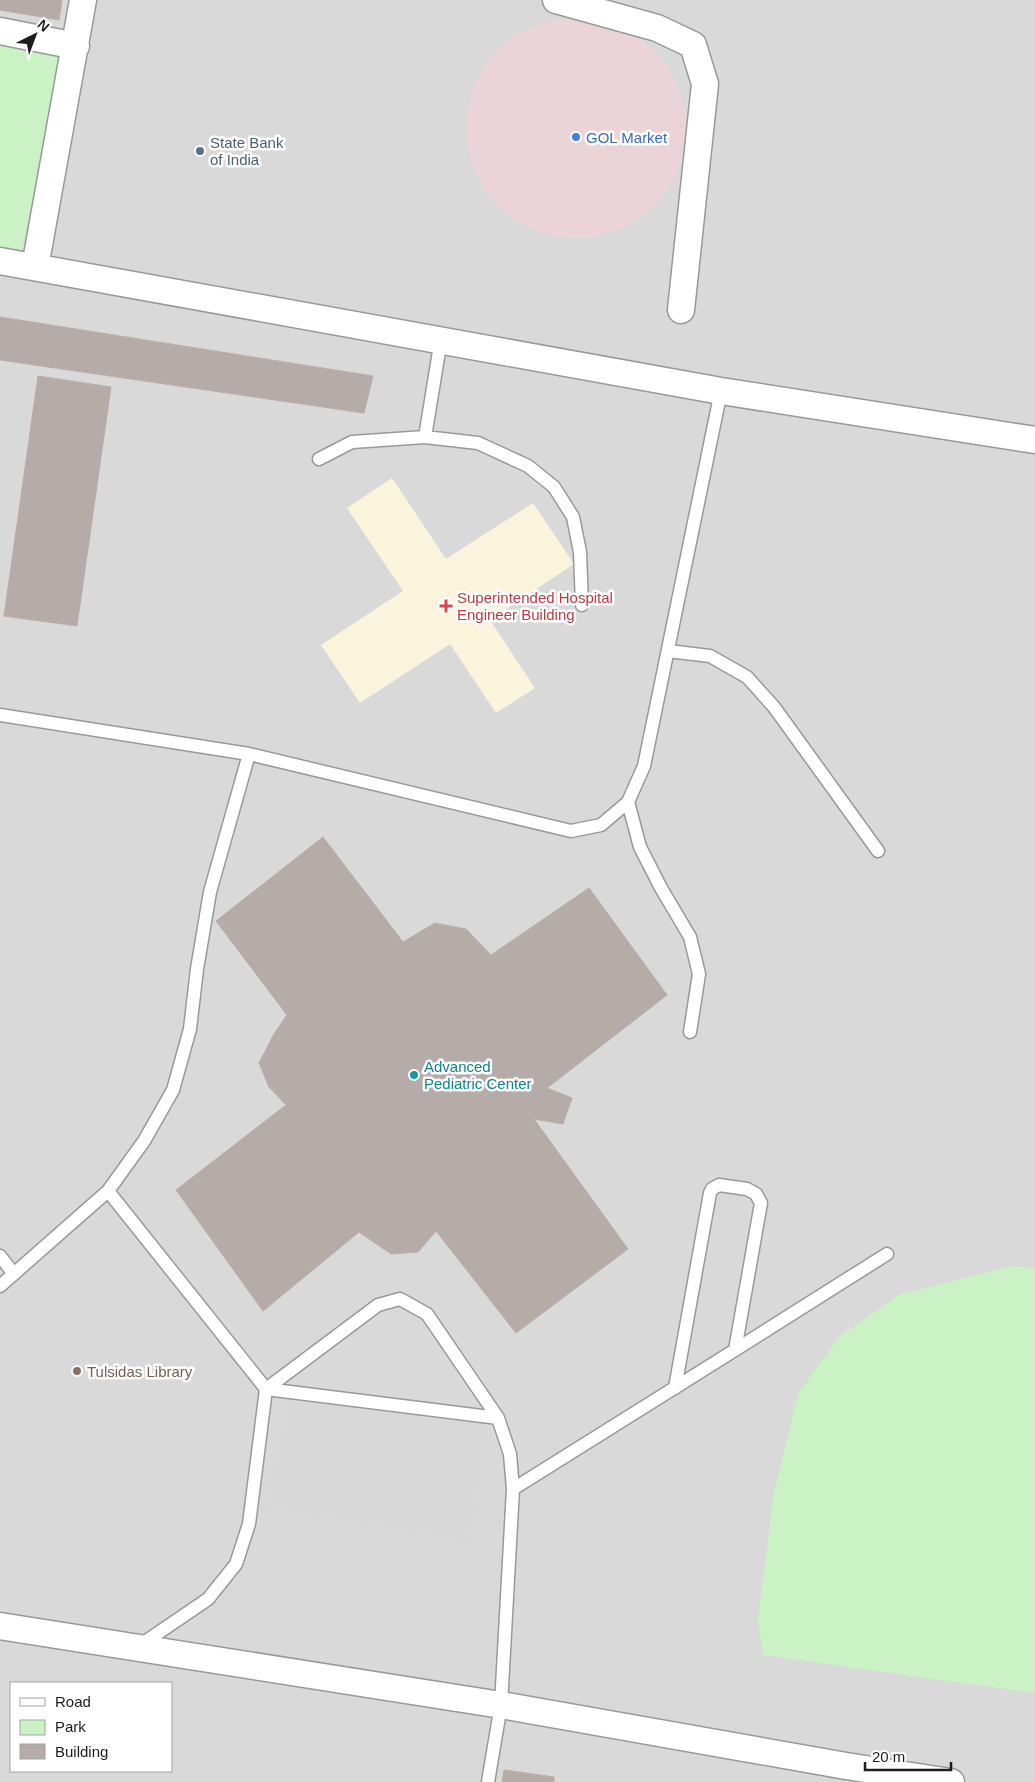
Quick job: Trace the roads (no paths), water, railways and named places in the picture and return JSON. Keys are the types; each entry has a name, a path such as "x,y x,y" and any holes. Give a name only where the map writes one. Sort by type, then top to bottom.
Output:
{"street":[{"path":"35,267 84,0"},
{"path":"556,0 657,28 693,45 705,84 681,310"},
{"path":"0,31 76,46"},
{"path":"0,261 721,391 1035,440"},
{"path":"0,1626 501,1705 844,1774 952,1782"}],"lane":[{"path":"425,437 441,339"},
{"path":"0,715 248,754 571,831 602,825 628,802 644,766 721,391"},
{"path":"319,459 352,442 425,437 478,443 528,466 554,487 573,517 580,552 582,605"},
{"path":"668,651 710,656 747,678 774,708 878,851"},
{"path":"0,1286 108,1191 144,1141 173,1090 190,1030 197,970 210,892 248,754"},
{"path":"628,802 640,847 661,888 690,937 700,974 690,1032"},
{"path":"675,1388 710,1193 712,1189 719,1185 748,1189 756,1194 761,1203 735,1350"},
{"path":"108,1191 266,1389 498,1418"},
{"path":"513,1489 887,1254"},
{"path":"0,1256 14,1274"},
{"path":"136,1648 208,1599 236,1564 249,1524 266,1389 378,1305 400,1300 426,1314 498,1418 510,1454 513,1489 501,1705 488,1782"}],"place":[{"name":"GOL Market","path":"576,137"},
{"name":"State Bank of India","path":"200,151"},
{"name":"Superintended Hospital Engineer Building","path":"446,606"},
{"name":"Advanced Pediatric Center","path":"414,1075"},
{"name":"Tulsidas Library","path":"77,1371"}]}
